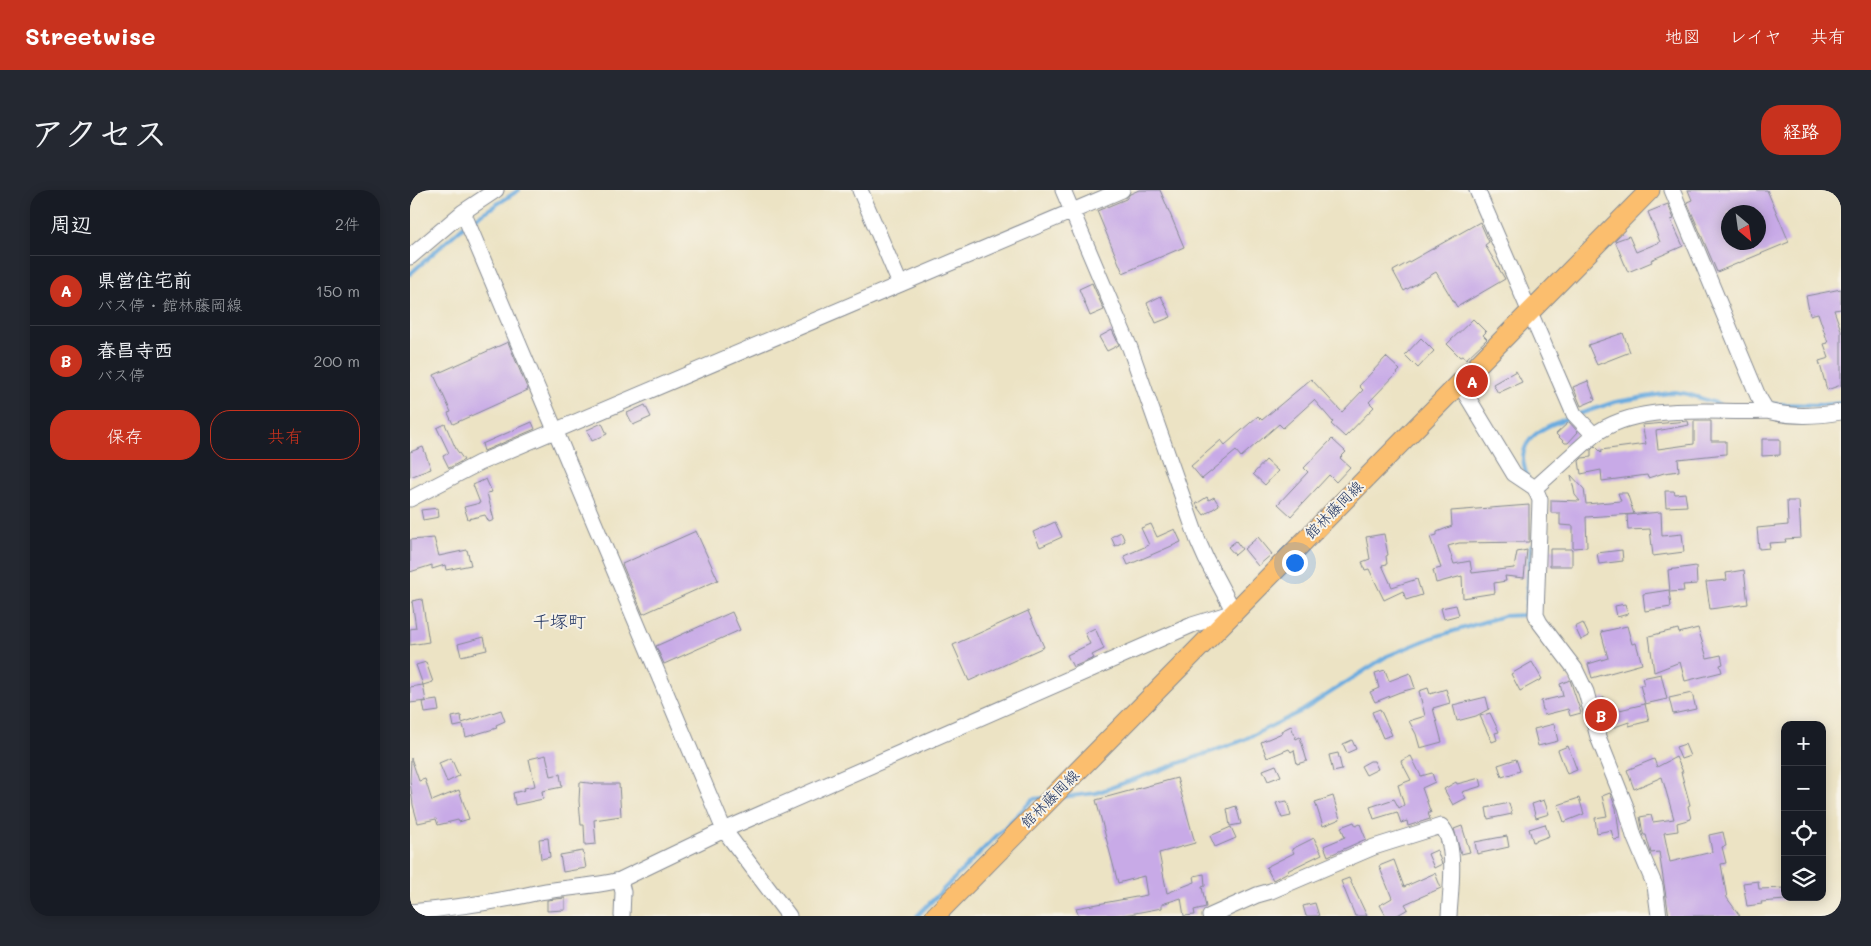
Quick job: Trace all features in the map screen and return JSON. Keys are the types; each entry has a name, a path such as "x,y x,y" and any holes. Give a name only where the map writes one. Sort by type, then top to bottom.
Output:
{"main road":[{"name":"館林藤岡線","path":"935,916 1650,190"}],"street":[{"path":"410,257 462,212 496,190"},
{"path":"860,190 900,284"},
{"path":"410,912 471,906 540,892 604,884 620,880 724,830 1192,624 1234,612 1198,541 1130,348 1063,190"},
{"path":"410,499 479,462 1122,190"},
{"path":"1477,190 1574,414 1594,435"},
{"path":"1672,190 1758,396 1767,411"},
{"path":"462,212 724,830 789,916"},
{"path":"1459,384 1514,474 1534,488 1540,500 1536,615 1540,624 1575,668 1586,692 1598,737 1626,806 1634,836 1655,886 1658,916"},
{"path":"1534,488 1594,435 1605,427 1619,421 1678,412 1767,411 1779,415 1841,412"},
{"path":"1210,916 1256,895 1271,891 1374,847 1441,826 1449,843 1453,864 1449,916"},
{"path":"620,880 623,892 622,916"}],"building":[{"path":"1139,190 1160,190 1184,247 1123,273 1097,211 1126,199 1130,194"},
{"path":"1688,190 1767,190 1789,242 1717,272 1687,202 1692,200"},
{"path":"1668,204 1674,219 1671,220 1683,246 1628,272 1615,241 1629,236 1636,252 1660,242 1648,212"},
{"path":"1480,222 1489,242 1485,245 1505,279 1457,307 1436,272 1404,291 1393,271"},
{"path":"1092,283 1104,310 1090,316 1079,289"},
{"path":"1841,289 1841,309 1834,310 1841,330 1841,385 1827,390 1819,361 1829,358 1824,344 1828,343 1818,313 1810,315 1806,296"},
{"path":"1161,296 1171,317 1156,323 1147,303"},
{"path":"1473,319 1486,332 1483,335 1487,339 1466,359 1462,356 1460,357 1447,344"},
{"path":"1112,330 1119,345 1107,351 1099,337"},
{"path":"1623,333 1630,352 1597,365 1588,345"},
{"path":"1421,338 1434,351 1418,368 1405,355"},
{"path":"508,342 528,390 453,424 448,413 451,412 434,375"},
{"path":"1386,357 1400,370 1369,402 1374,407 1345,437 1331,424 1333,422 1314,400 1283,428 1279,424 1241,457 1236,451 1202,479 1191,466 1221,440 1225,445 1258,416 1262,420 1311,379 1342,412 1363,390 1359,386"},
{"path":"1516,371 1522,382 1498,393 1493,384"},
{"path":"1588,381 1595,400 1581,406 1573,387"},
{"path":"645,405 651,417 633,425 627,413"},
{"path":"1688,421 1689,425 1656,431 1658,449 1694,444 1694,421 1711,421 1711,441 1726,441 1726,454 1678,459 1679,471 1648,478 1647,475 1602,481 1601,470 1581,474 1579,461 1582,458 1591,457 1591,450 1595,446 1602,453 1601,450 1646,444 1642,425"},
{"path":"532,422 535,429 484,451 482,444"},
{"path":"1569,422 1578,432 1568,443 1565,443 1556,434"},
{"path":"602,423 607,434 592,441 587,430"},
{"path":"445,424 456,449 464,460 449,468 443,456 449,453 437,428"},
{"path":"1332,439 1346,452 1340,458 1350,467 1336,482 1329,475 1291,516 1278,504 1308,472 1304,468"},
{"path":"1762,439 1780,439 1780,455 1762,456"},
{"path":"423,447 431,469 410,477 410,452"},
{"path":"1266,460 1278,471 1265,485 1253,474"},
{"path":"1571,475 1584,489 1586,504 1621,501 1618,493 1627,493 1634,514 1586,517 1587,547 1573,548 1573,526 1560,525 1560,513 1551,513 1551,500 1580,501 1575,495"},
{"path":"486,479 492,492 487,493 494,520 489,522 485,515 468,519 464,507 480,503 473,485"},
{"path":"1665,491 1674,491 1675,494 1685,493 1687,506 1666,507"},
{"path":"1207,497 1209,500 1214,497 1219,505 1204,515 1196,504"},
{"path":"1787,501 1799,501 1801,538 1785,539 1786,542 1769,543 1770,548 1759,549 1757,528 1788,525"},
{"path":"1529,505 1529,542 1459,543 1448,546 1454,564 1470,561 1472,573 1514,568 1517,552 1527,550 1524,578 1505,576 1506,581 1494,583 1495,593 1463,598 1462,576 1436,583 1433,570 1441,568 1430,537 1452,526 1451,511"},
{"path":"438,508 439,517 423,520 421,510"},
{"path":"1661,512 1662,536 1682,534 1684,552 1653,556 1650,529 1628,530 1627,515"},
{"path":"1055,522 1062,537 1040,547 1033,532"},
{"path":"1151,524 1157,537 1175,529 1181,542 1128,565 1124,556 1149,545 1141,528"},
{"path":"696,531 718,580 643,614 622,564"},
{"path":"1121,532 1125,541 1115,546 1111,537"},
{"path":"1384,534 1388,555 1386,556 1387,564 1382,565 1392,587 1417,579 1422,595 1406,600 1403,591 1384,600 1369,569 1365,570 1362,562 1370,559 1366,537"},
{"path":"1258,537 1272,554 1258,566 1244,549"},
{"path":"434,538 439,556 467,550 471,565 446,570 445,565 432,569 432,565 410,572 410,540"},
{"path":"1236,541 1242,549 1235,555 1228,547"},
{"path":"1550,549 1572,549 1572,566 1550,566"},
{"path":"1622,550 1623,561 1599,564 1597,553"},
{"path":"1696,566 1697,584 1683,585 1684,591 1670,592 1668,570"},
{"path":"1744,570 1748,604 1710,609 1706,582 1727,580 1726,573"},
{"path":"1669,590 1671,607 1645,611 1643,594"},
{"path":"422,599 429,642 410,645 410,629 416,628 412,601"},
{"path":"1625,604 1628,614 1617,617 1615,606"},
{"path":"1456,605 1459,615 1444,619 1441,608"},
{"path":"1028,611 1044,647 969,681 953,645"},
{"path":"732,612 740,630 664,664 656,646"},
{"path":"1583,623 1589,636 1581,640 1575,627"},
{"path":"1627,626 1632,644 1636,643 1642,664 1592,678 1588,664 1608,658 1601,632"},
{"path":"1095,628 1104,649 1092,655 1094,658 1073,667 1067,655 1090,644 1085,633"},
{"path":"1698,628 1707,658 1721,655 1723,664 1720,665 1722,672 1685,681 1680,662 1654,672 1649,636 1678,629 1679,633"},
{"path":"484,637 487,650 461,656 458,644"},
{"path":"426,662 433,682 423,685 416,665"},
{"path":"1532,662 1542,679 1520,691 1511,674"},
{"path":"1385,670 1389,681 1410,673 1415,688 1375,702 1370,692 1379,688 1375,673"},
{"path":"1661,674 1667,699 1645,704 1640,685 1644,685 1642,678"},
{"path":"1570,680 1581,713 1570,716 1568,709 1544,715 1541,701 1563,696 1560,684"},
{"path":"423,685 426,701 410,703 410,687"},
{"path":"1428,688 1430,694 1446,689 1450,703 1433,708 1442,742 1420,748 1416,734 1409,721 1425,716 1419,691"},
{"path":"1692,693 1696,709 1673,714 1669,698"},
{"path":"1486,697 1489,709 1476,716 1457,721 1453,705"},
{"path":"1605,697 1611,712 1645,704 1649,721 1629,726 1629,722 1606,730 1598,700"},
{"path":"437,700 439,711 425,713 423,702"},
{"path":"1380,709 1392,735 1383,738 1372,712"},
{"path":"501,710 505,721 496,725 497,728 466,737 463,725 454,727 452,717 461,715 462,723"},
{"path":"1490,713 1499,732 1495,733 1497,740 1492,742 1480,716"},
{"path":"1554,724 1558,741 1538,746 1534,729"},
{"path":"1291,726 1296,739 1300,737 1307,761 1297,764 1294,750 1291,752 1289,749 1267,758 1261,742 1282,733 1281,731"},
{"path":"1352,740 1356,749 1347,753 1343,744"},
{"path":"1685,744 1690,756 1681,759 1676,747"},
{"path":"1568,746 1577,770 1567,774 1558,750"},
{"path":"1338,753 1342,770 1333,772 1329,755"},
{"path":"546,755 551,776 560,774 562,787 542,791 543,799 515,805 513,793 535,786 529,759"},
{"path":"1411,756 1421,776 1432,773 1435,782 1422,788 1431,813 1428,813 1430,819 1408,826 1407,821 1401,823 1397,812 1374,819 1370,807 1394,799 1399,808 1404,805 1398,785 1411,780 1401,761"},
{"path":"1676,757 1683,772 1681,772 1690,805 1688,806 1691,819 1677,823 1678,831 1664,833 1670,862 1712,852 1709,835 1723,832 1726,846 1722,847 1726,863 1721,864 1727,898 1740,916 1669,916 1659,852 1651,853 1646,835 1643,833 1640,817 1651,815 1653,822 1674,819 1662,777 1634,789 1627,770 1654,759 1657,767"},
{"path":"411,758 419,781 425,779 432,801 459,790 469,819 438,825 436,819 418,823 413,805 410,781"},
{"path":"451,758 459,776 447,782 439,763"},
{"path":"1516,759 1520,771 1502,777 1498,765"},
{"path":"1374,761 1378,769 1366,775 1361,766"},
{"path":"1276,765 1281,776 1268,781 1263,770"},
{"path":"1177,778 1195,843 1159,853 1167,893 1195,882 1194,876 1204,874 1205,886 1202,887 1206,907 1194,910 1195,915 1184,916 1181,898 1162,904 1162,908 1119,916 1079,916 1076,908 1147,895 1144,876 1118,883 1096,800"},
{"path":"1480,778 1482,786 1462,792 1466,798 1453,805 1444,789 1456,782 1457,784"},
{"path":"580,782 619,784 621,816 594,820 596,844 585,845 584,825 581,825 579,801"},
{"path":"1610,793 1616,808 1620,839 1614,840 1611,830 1597,833 1595,818 1607,816 1602,796"},
{"path":"1333,796 1340,819 1323,826 1315,802"},
{"path":"1579,798 1584,814 1564,822 1558,805"},
{"path":"1544,800 1549,814 1536,818 1532,804"},
{"path":"1287,801 1291,816 1282,818 1276,803"},
{"path":"1509,803 1512,814 1488,819 1486,808"},
{"path":"1236,806 1241,824 1230,826 1227,809"},
{"path":"1354,822 1356,826 1360,824 1366,839 1328,856 1324,846 1345,837 1341,827"},
{"path":"1545,824 1549,836 1533,842 1529,829"},
{"path":"1462,826 1470,852 1461,854 1454,829"},
{"path":"1231,827 1236,838 1215,847 1210,836"},
{"path":"1507,836 1509,847 1477,854 1475,842"},
{"path":"548,838 550,857 541,859 539,839"},
{"path":"1314,838 1322,854 1273,880 1266,867 1294,853 1292,849"},
{"path":"1437,850 1442,864 1434,868 1428,854"},
{"path":"583,851 586,868 563,872 560,855"},
{"path":"1394,860 1404,887 1435,873 1441,888 1405,904 1408,909 1396,916 1386,916 1380,905 1392,898 1379,866"},
{"path":"1349,878 1367,916 1355,916 1341,881"},
{"path":"1758,881 1759,889 1781,888 1781,900 1761,902 1762,904 1747,906 1743,883"},
{"path":"565,898 565,910 547,911 547,900"},
{"path":"1315,903 1319,916 1306,916 1303,906"}],"waterway":[{"path":"471,221 519,190"},
{"path":"410,274 465,225"},
{"path":"1579,414 1615,402 1675,392 1719,404"},
{"path":"1768,404 1822,405 1841,403"},
{"path":"1527,477 1523,458 1528,442 1548,426 1572,417"},
{"path":"1062,797 1096,793 1241,741 1302,711 1387,656 1431,638 1503,616 1525,615 1531,545"},
{"path":"917,916 1033,799 1042,798"}],"place":[{"name":"県営住宅前","path":"1472,381"},
{"name":"春昌寺西","path":"1601,715"}],"district":[{"name":"千塚町","path":"559,622"}]}
